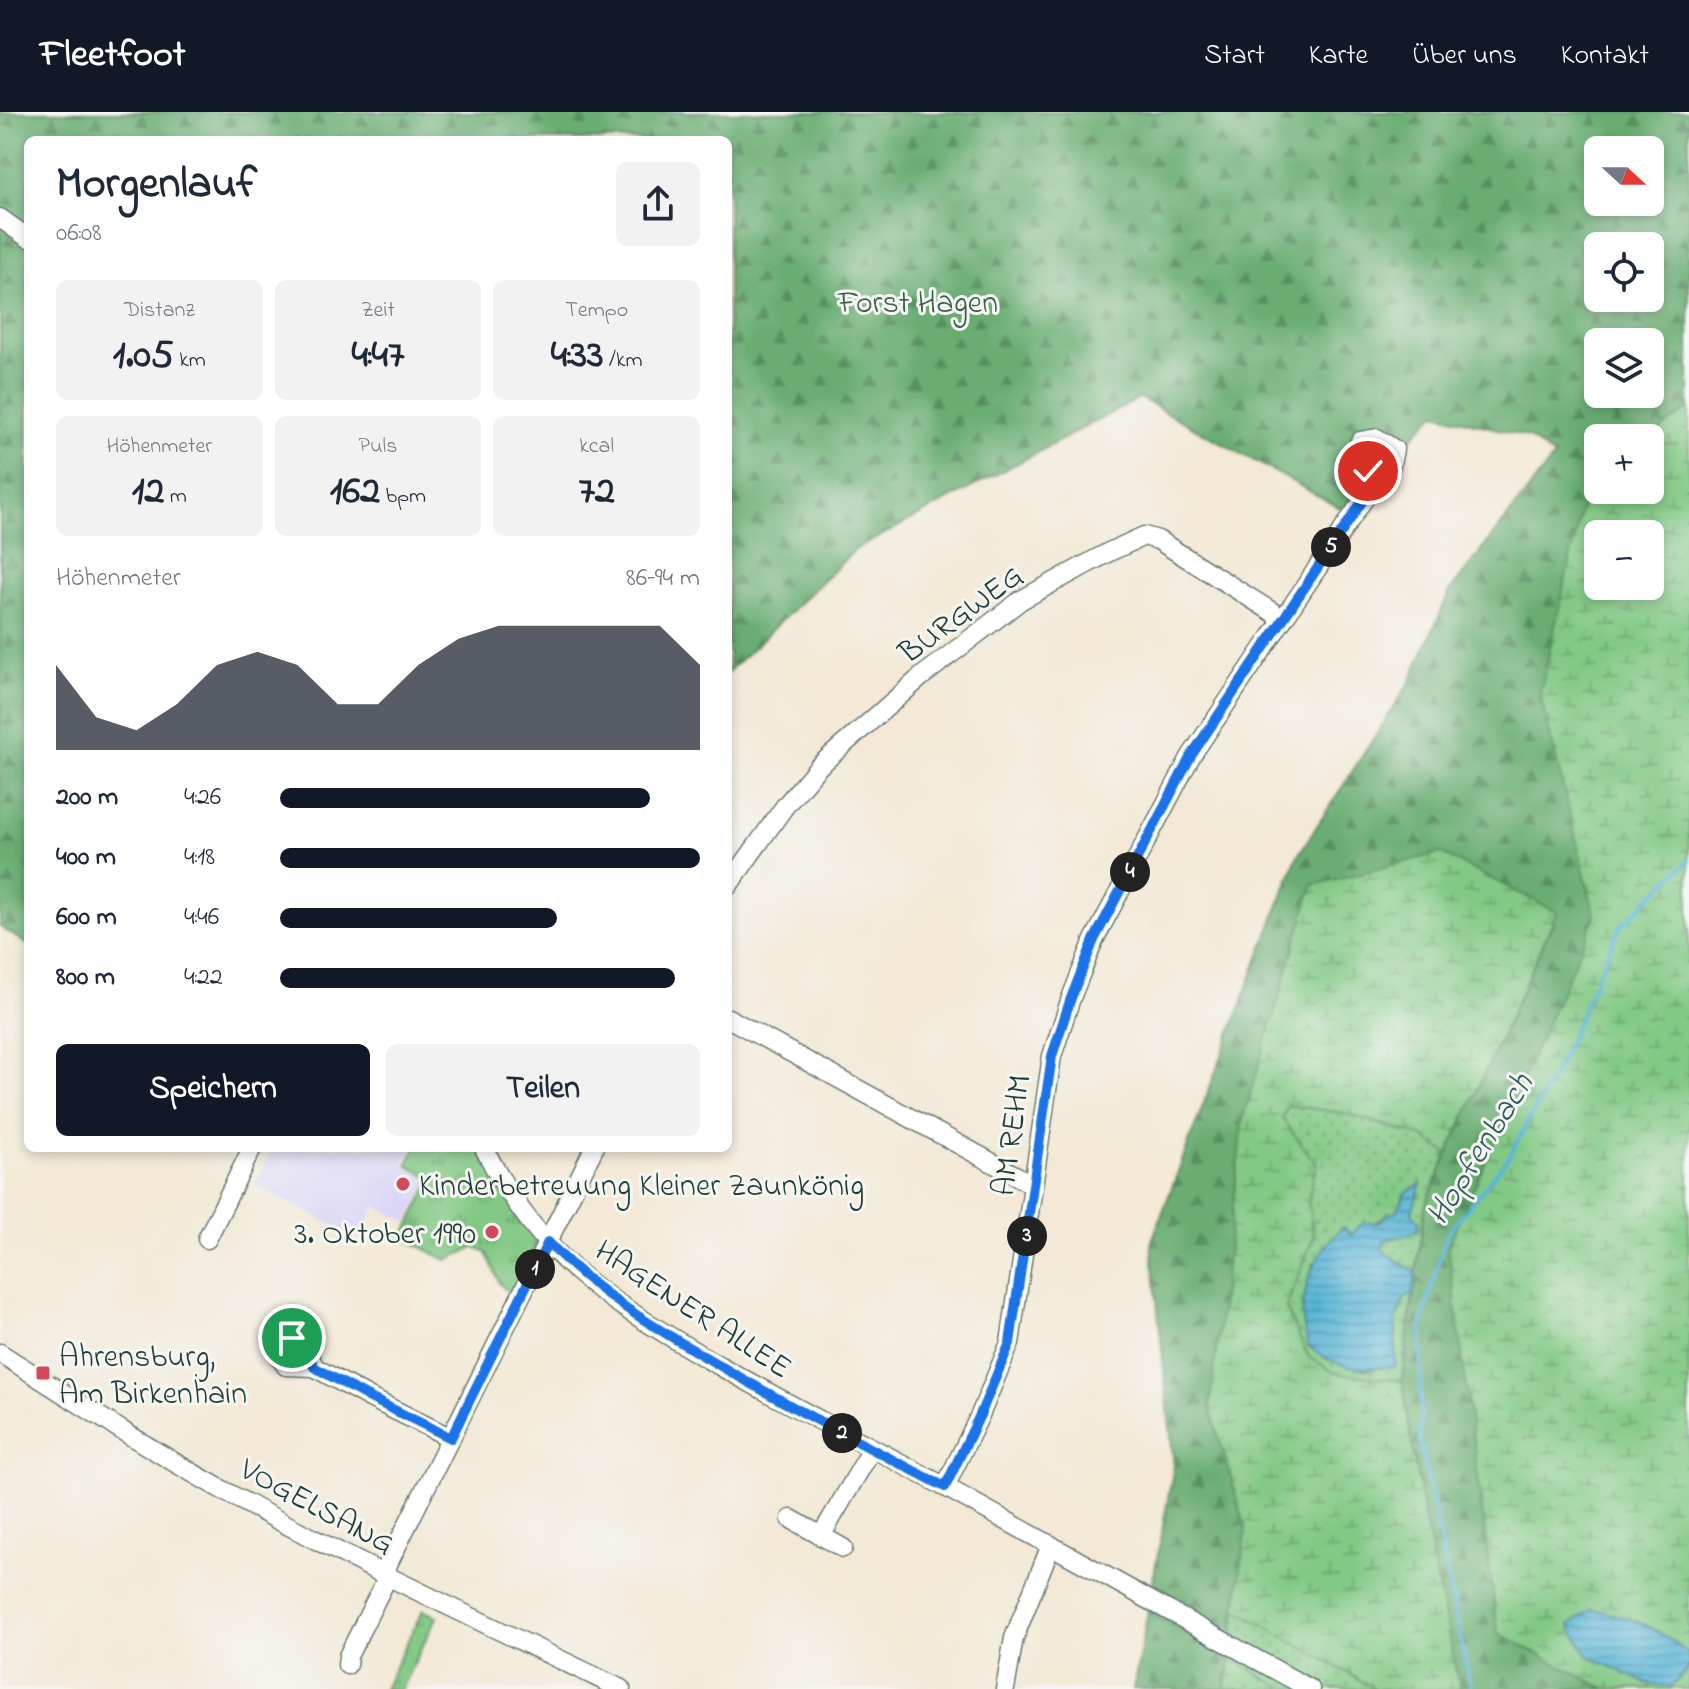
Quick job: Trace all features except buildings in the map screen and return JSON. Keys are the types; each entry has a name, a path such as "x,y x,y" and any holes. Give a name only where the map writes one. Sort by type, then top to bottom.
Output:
{"street":[{"path":"0,218 24,235"},
{"name":"AM REHM","path":"945,1487 1010,1343 1052,1056 1094,940 1191,756 1376,481"},
{"name":"BURGWEG","path":"732,880 785,806 818,767 921,677 1021,600 1109,552 1144,536 1158,540 1282,618"},
{"path":"732,1020 1033,1185"},
{"path":"207,1239 250,1152"},
{"name":"HAGENER ALLEE","path":"486,1152 518,1204 548,1242 572,1267 618,1304 744,1380 1310,1689"},
{"path":"347,1665 348,1656 451,1438 592,1152"},
{"name":"VOGELSANG","path":"0,1353 179,1465 386,1575 621,1689"},
{"path":"314,1367 451,1438"},
{"path":"821,1536 872,1449"},
{"path":"791,1519 843,1548"},
{"path":"1005,1689 1014,1638 1051,1545"}],"shaded area":[{"path":"271,1152 410,1152 403,1165 429,1180 408,1222 376,1206 360,1239 254,1185"}],"green space":[{"name":"Forst Hagen","path":"0,112 1689,112 1689,1655 1644,1625 1592,1610 1671,1687 1689,1667 1689,1689 1460,1689 1423,1513 1402,1381 1425,1206 1557,913 1313,885 1210,1407 1246,1529 1233,1637 1151,1591 1174,1466 1151,1243 1297,857 1410,682 1450,591 1554,457 1528,437 1436,413 1342,509 1140,398 856,549 732,668 732,136 24,136 24,942 0,927"},
{"path":"1689,408 1689,1655 1644,1625 1592,1610 1671,1687 1689,1667 1689,1689 1606,1689 1498,1633 1448,1246 1595,916 1540,694 1584,496 1584,504 1664,504 1664,427"},
{"path":"1440,853 1557,912 1448,1154 1424,1137 1343,1113 1288,1105 1282,1119 1316,1163 1308,1201 1314,1236 1286,1308 1308,1356 1335,1373 1402,1381 1423,1513 1460,1689 1376,1689 1236,1609 1246,1529 1210,1407 1243,1117 1313,885"},
{"path":"1288,1105 1343,1113 1424,1137 1448,1154 1425,1206 1416,1272 1382,1250 1385,1241 1412,1212 1420,1185 1406,1193 1397,1211 1351,1235 1313,1264 1302,1308 1324,1358 1365,1370 1394,1366 1396,1319 1405,1297 1413,1293 1402,1381 1335,1374 1308,1356 1285,1308 1314,1236 1308,1201 1316,1164 1282,1119"},
{"path":"414,1152 481,1152 538,1242 511,1295 500,1284 487,1253 475,1247 447,1260 403,1238 432,1179 407,1165"},
{"path":"1151,1591 1233,1636 1236,1609 1376,1689 1284,1689 1148,1611"},
{"path":"423,1610 437,1617 401,1689 384,1689"},
{"path":"1148,1611 1231,1659 1225,1689 1133,1689"},
{"path":"1231,1659 1284,1689 1225,1689"}],"water":[{"path":"1421,1184 1412,1212 1419,1221 1417,1231 1385,1241 1382,1250 1416,1272 1413,1293 1405,1297 1396,1319 1395,1366 1359,1368 1339,1364 1308,1346 1303,1312 1315,1263 1327,1243 1344,1227 1351,1235 1364,1222 1378,1223 1397,1211 1406,1193"},
{"path":"1592,1609 1633,1620 1655,1630 1689,1655 1689,1667 1671,1687 1646,1683 1588,1656 1570,1625"}],"waterway":[{"name":"Hopfenbach","path":"1471,1689 1420,1442 1422,1321 1447,1234 1510,1155 1559,1064 1619,928 1689,860"}],"place":[{"name":"Kinderbetreuung Kleiner Zaunkönig","path":"403,1184"},
{"name":"3. Oktober 1990","path":"492,1232"},
{"name":"Ahrensburg, Am Birkenhain","path":"43,1373"}],"route":[{"path":"292,1338 305,1344 314,1367 451,1438 548,1242 608,1297 669,1336 744,1380 945,1487 1010,1343 1052,1056 1094,940 1191,756 1376,481 1368,471"}]}
